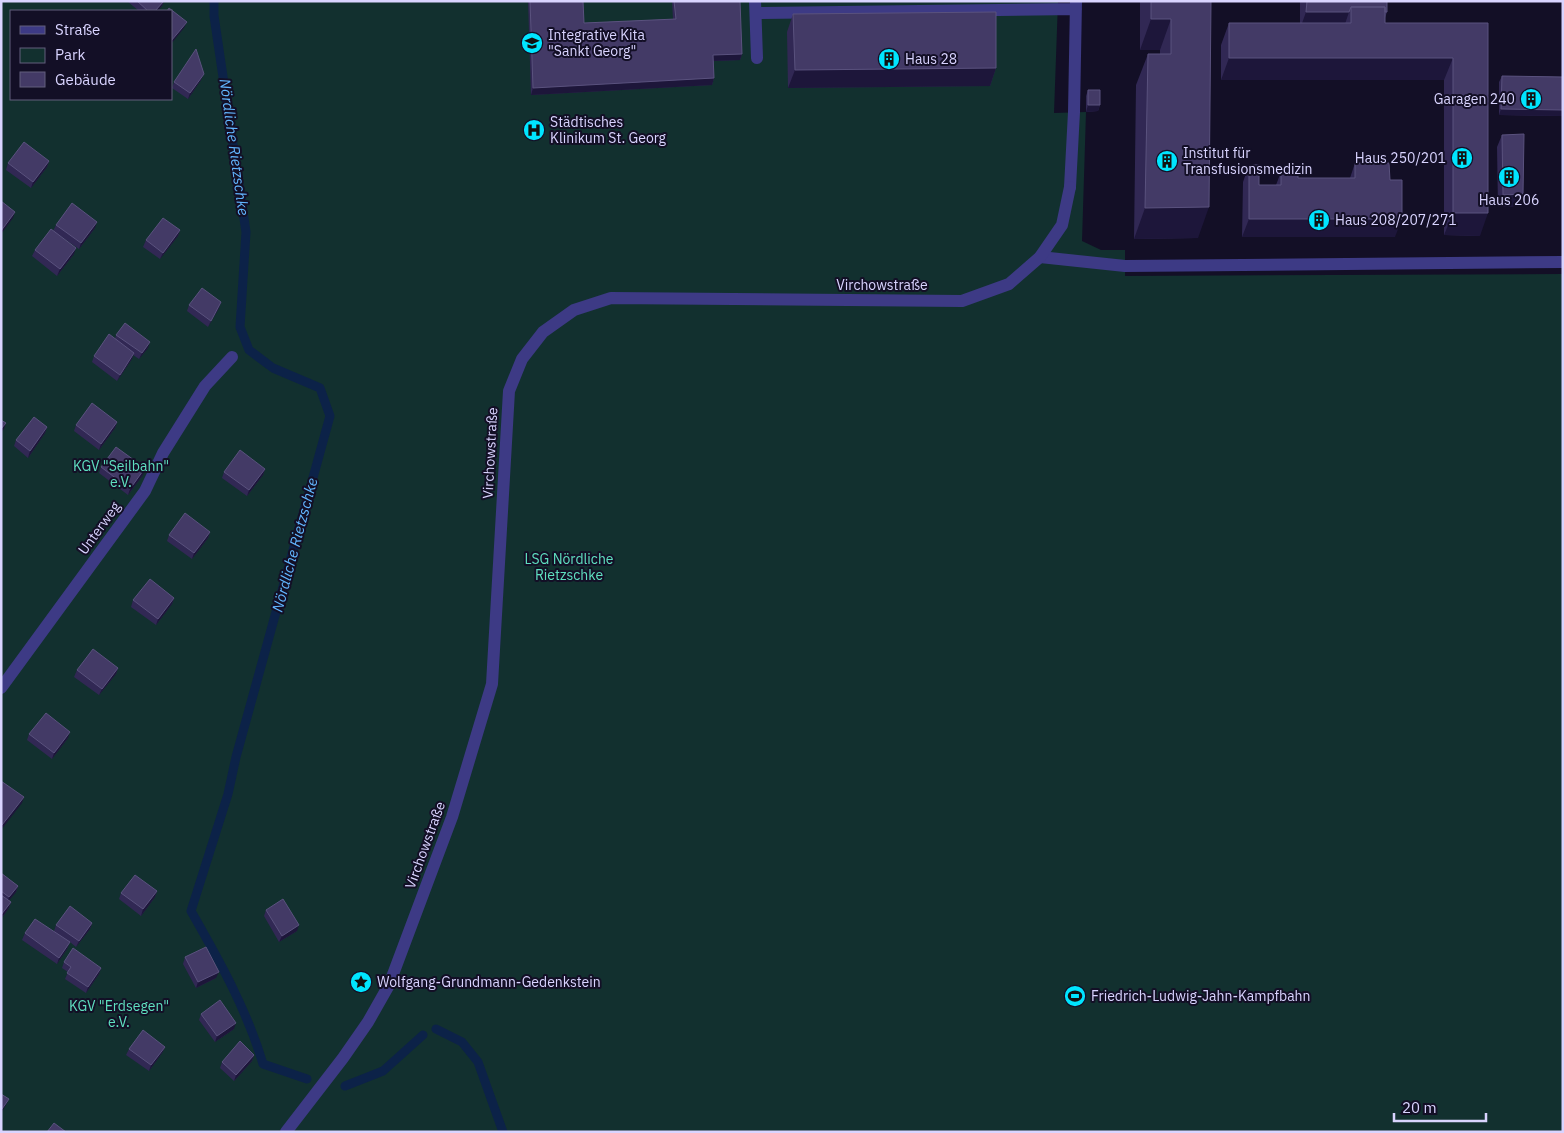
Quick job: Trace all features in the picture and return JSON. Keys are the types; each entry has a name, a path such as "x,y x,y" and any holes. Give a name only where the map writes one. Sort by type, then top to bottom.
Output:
{"street":[{"path":"757,58 755,7 1076,5"},
{"name":"Virchowstraße","path":"286,1132 314,1093 343,1058 368,1022 389,985 452,817 492,684 509,391 522,359 543,332 574,310 611,298 962,301 1009,284 1040,257 1062,225 1070,186 1074,112 1076,5"},
{"path":"1040,257 1125,266 1563,262"},
{"name":"Unterweg","path":"1,688 145,491 163,453 205,386 232,357"}],"green space":[{"name":"LSG Nördliche Rietzschke","path":"1,1 1058,1 1054,113 1086,112 1082,241 1101,250 1125,250 1125,276 1563,274 1563,1132 1,1132"}],"building":[{"path":"137,1 164,1 156,10 147,10"},
{"path":"530,1 583,1 584,23 676,19 674,1 740,1 742,54 713,55 714,78 533,88"},
{"name":"Institut für Transfusionsmedizin","path":"1151,1 1211,1 1209,207 1145,208 1148,54 1171,54 1171,19 1151,19"},
{"path":"1307,1 1387,1 1387,12 1385,12 1385,7 1351,7 1349,12 1306,12"},
{"path":"1351,7 1385,7 1385,23 1488,23 1488,213 1453,213 1453,58 1229,58 1229,23 1351,23"},
{"path":"172,10 187,22 172,40"},
{"name":"Haus 28","path":"996,12 996,68 795,70 793,14"},
{"path":"196,49 204,74 190,93 174,82"},
{"name":"Garagen 240","path":"1502,76 1563,77 1563,110 1501,109"},
{"path":"1088,90 1100,90 1100,105 1088,105"},
{"name":"Haus 206","path":"1524,134 1523,194 1503,195 1502,135"},
{"path":"24,142 49,161 33,182 8,163"},
{"path":"1355,163 1389,163 1390,180 1402,180 1402,219 1249,219 1249,165 1259,165 1259,185 1281,185 1281,172 1298,172 1298,178 1355,178"},
{"path":"1,201 15,212 1,231"},
{"path":"72,203 97,222 81,243 56,225"},
{"path":"163,218 180,230 163,253 146,240"},
{"path":"51,229 76,248 60,269 35,250"},
{"path":"202,288 221,302 211,321 189,305"},
{"path":"125,323 150,342 142,353 116,335"},
{"path":"109,334 134,353 120,375 94,356"},
{"path":"92,403 117,422 101,444 76,425"},
{"path":"34,417 47,427 30,451 16,440"},
{"path":"1,420 6,423 1,429"},
{"path":"116,447 145,468 130,489 101,467"},
{"path":"240,450 265,469 249,490 224,472"},
{"path":"185,513 210,532 194,553 169,535"},
{"path":"150,579 174,598 158,619 133,600"},
{"path":"93,649 118,668 102,689 77,670"},
{"path":"46,713 70,732 54,753 29,734"},
{"path":"1,781 24,797 2,825 1,824"},
{"path":"1,873 18,886 9,897 1,891"},
{"path":"135,875 157,891 143,909 121,893"},
{"path":"1,895 11,902 1,915"},
{"path":"283,899 299,925 282,936 266,910"},
{"path":"70,906 92,923 79,941 56,925"},
{"path":"35,919 70,942 59,958 25,933"},
{"path":"206,947 219,972 198,982 185,957"},
{"path":"73,948 101,968 88,987 67,973 71,967 64,962"},
{"path":"220,1000 236,1023 217,1036 201,1014"},
{"path":"143,1030 165,1047 151,1065 129,1049"},
{"path":"240,1041 254,1055 236,1075 222,1062"},
{"path":"1,1094 9,1099 2,1109 1,1109"},
{"path":"54,1123 66,1132 47,1132"}],"waterway":[{"name":"Nördliche Rietzschke","path":"214,1 214,16 246,232 240,327 249,350 273,368 320,388 330,416 236,757 228,794 191,911 241,1005 263,1064 307,1079"},
{"name":"Nördliche Rietzschke","path":"436,1029 462,1042 478,1062 503,1132"},
{"name":"Nördliche Rietzschke","path":"345,1086 383,1071 423,1035"}],"place":[{"name":"Integrative Kita \"Sankt Georg\"","path":"532,43"},
{"name":"Haus 28","path":"889,59"},
{"name":"Garagen 240","path":"1531,99"},
{"name":"Städtisches Klinikum St. Georg","path":"534,130"},
{"name":"Haus 250/201","path":"1462,158"},
{"name":"Institut für Transfusionsmedizin","path":"1167,161"},
{"name":"Haus 206","path":"1509,177"},
{"name":"Haus 208/207/271","path":"1319,220"},
{"name":"Wolfgang-Grundmann-Gedenkstein","path":"361,982"},
{"name":"Friedrich-Ludwig-Jahn-Kampfbahn","path":"1075,996"}],"park label":[{"name":"KGV \"Seilbahn\" e.V.","path":"121,474"},
{"name":"KGV \"Erdsegen\" e.V.","path":"119,1014"}]}
